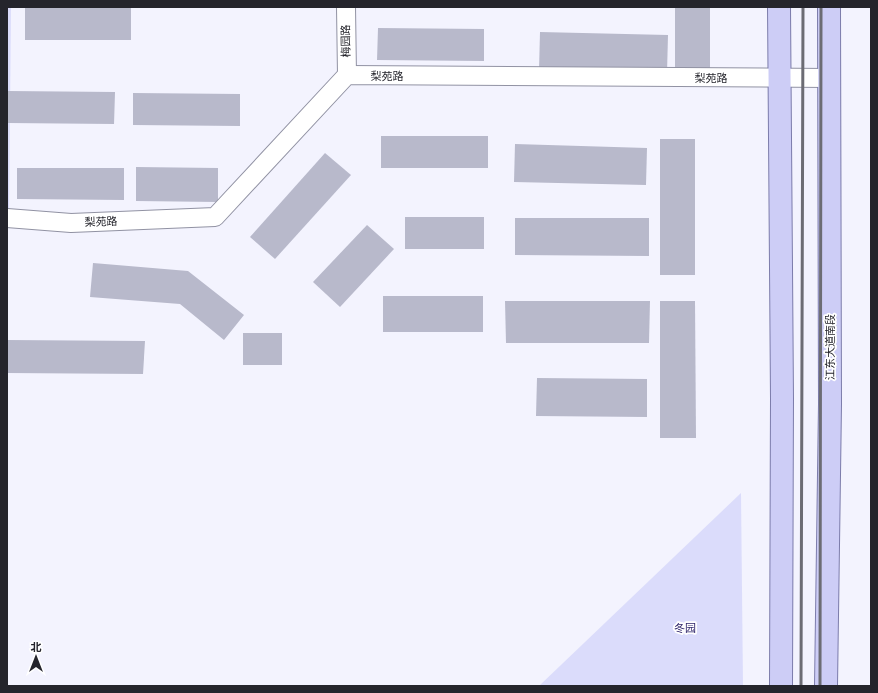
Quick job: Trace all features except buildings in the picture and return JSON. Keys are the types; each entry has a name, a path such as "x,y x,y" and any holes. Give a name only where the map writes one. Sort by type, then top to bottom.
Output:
{"main road":[{"path":"779,7 778,79 782,398 781,686"},
{"name":"江东大道南段","path":"826,686 830,404 829,7"}],"street":[{"name":"梅园路","path":"346,7 347,75"},
{"name":"梨苑路","path":"7,218 71,223 215,217 347,75 778,79 829,78"}],"green space":[{"path":"7,7 11,7 9,218 7,218"},
{"name":"冬园","path":"741,493 743,686 539,686"}],"railway":[{"path":"801,686 803,7"},
{"path":"820,686 821,7"}]}
